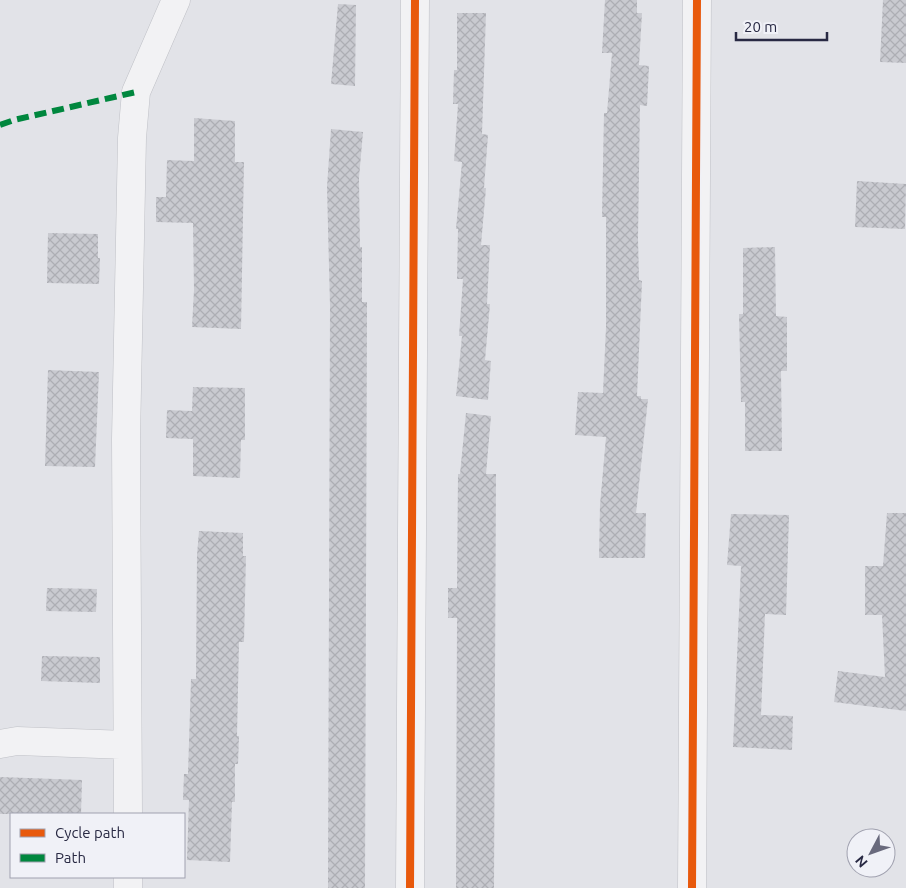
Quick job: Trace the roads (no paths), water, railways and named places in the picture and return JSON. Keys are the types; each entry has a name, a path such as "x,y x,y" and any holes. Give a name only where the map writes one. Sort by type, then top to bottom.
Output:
{"street":[{"path":"128,813 126,439 132,138 136,92 176,0"},
{"path":"410,888 415,0"},
{"path":"692,888 697,0"},
{"path":"0,744 17,741 128,745"}]}
